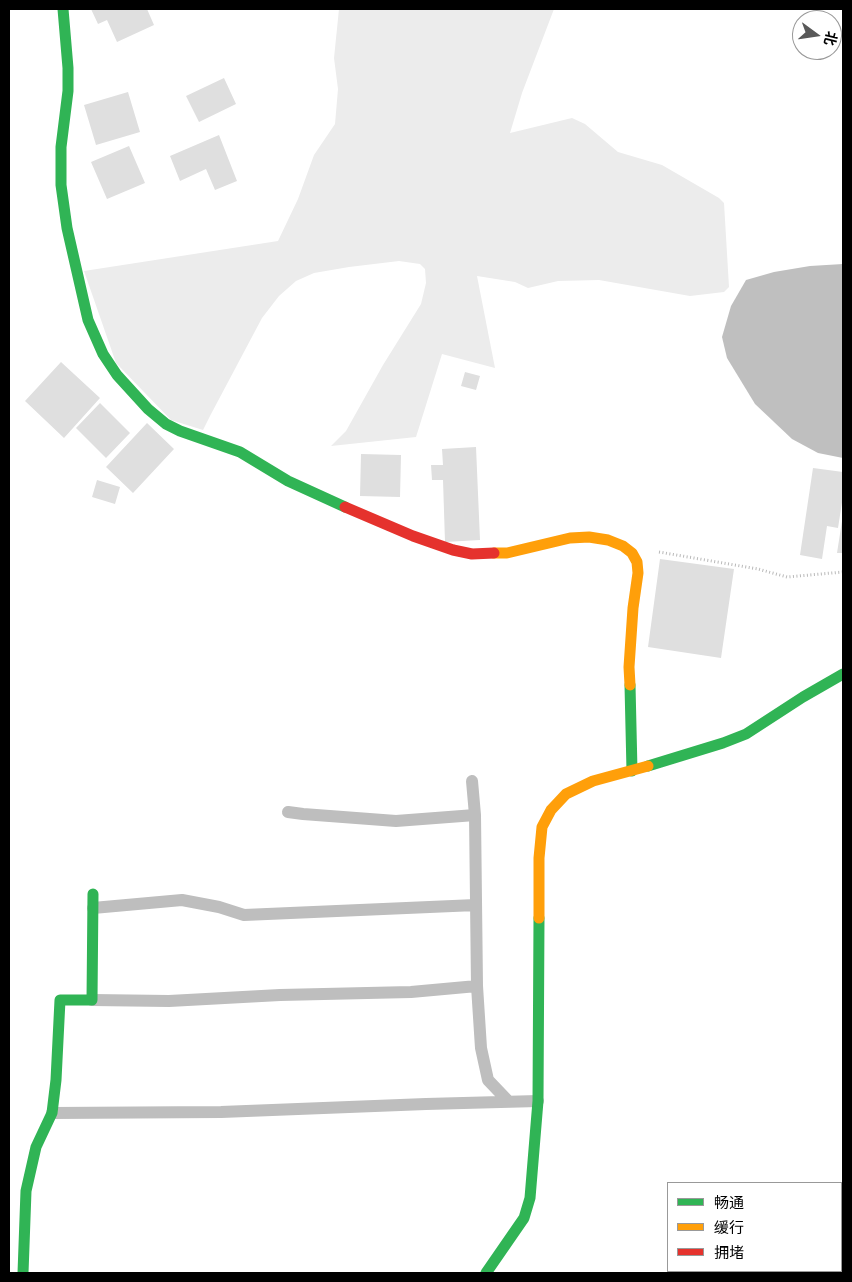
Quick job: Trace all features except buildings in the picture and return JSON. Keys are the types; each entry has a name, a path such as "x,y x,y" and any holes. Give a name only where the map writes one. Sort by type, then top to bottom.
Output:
{"street":[{"path":"63,9 68,91 61,147 61,185 67,228 88,320 103,354 117,375 148,409 166,424 180,431 240,452 288,481 319,496 413,536 453,550 472,554 507,553 570,538 589,537 608,540 623,546 632,553 638,573 633,608 629,667 632,771"},
{"path":"486,1273 524,1218 530,1198 538,1101 539,858 542,827 550,810 566,794 593,781 657,764 746,734 843,674"},
{"path":"23,1273 26,1191 36,1147 52,1113 56,1080 60,1000 92,1000 93,894"}],"lane":[{"path":"472,782 475,815 477,986 481,1048 488,1080 509,1102"},
{"path":"288,812 396,821 475,815"},
{"path":"93,908 182,900 219,907 244,915 476,905"},
{"path":"92,1000 169,1001 411,992 477,986"},
{"path":"52,1113 221,1112 538,1101"}],"path":[{"path":"653,551 758,569 787,577 843,572"}],"shaded area":[{"path":"339,9 554,9 522,93 510,133 572,118 585,124 618,152 662,165 719,198 724,203 729,287 724,292 690,296 599,280 558,281 528,288 515,282 477,276 495,368 442,354 416,437 331,446 346,431 383,365 421,304 426,283 425,269 420,264 399,261 314,273 296,281 279,296 262,318 203,430 171,420 116,363 84,271 278,241 298,199 314,155 335,124 338,89 334,58"},
{"path":"843,264 843,458 818,453 792,439 755,404 727,358 722,337 731,306 746,280 774,272 810,266"}],"traffic: fast":[{"path":"63,9 68,91 61,147 61,185 67,228 88,320 103,354 117,375 148,409 166,424 180,431 240,452 288,481 345,507"},
{"path":"648,766 746,734 843,674"},
{"path":"630,685 632,771"},
{"path":"23,1273 26,1191 36,1147 52,1113 56,1080 60,1000 92,1000 93,894"},
{"path":"486,1273 524,1218 530,1198 538,1101 539,918"}],"traffic: slow":[{"path":"494,553 507,553 570,538 589,537 608,540 623,546 632,553 637,562 638,573 633,608 629,667 630,685"},
{"path":"539,918 539,858 542,827 551,810 566,794 593,781 648,766"}],"traffic: jam":[{"path":"345,507 413,536 453,550 472,554 494,553"}]}
